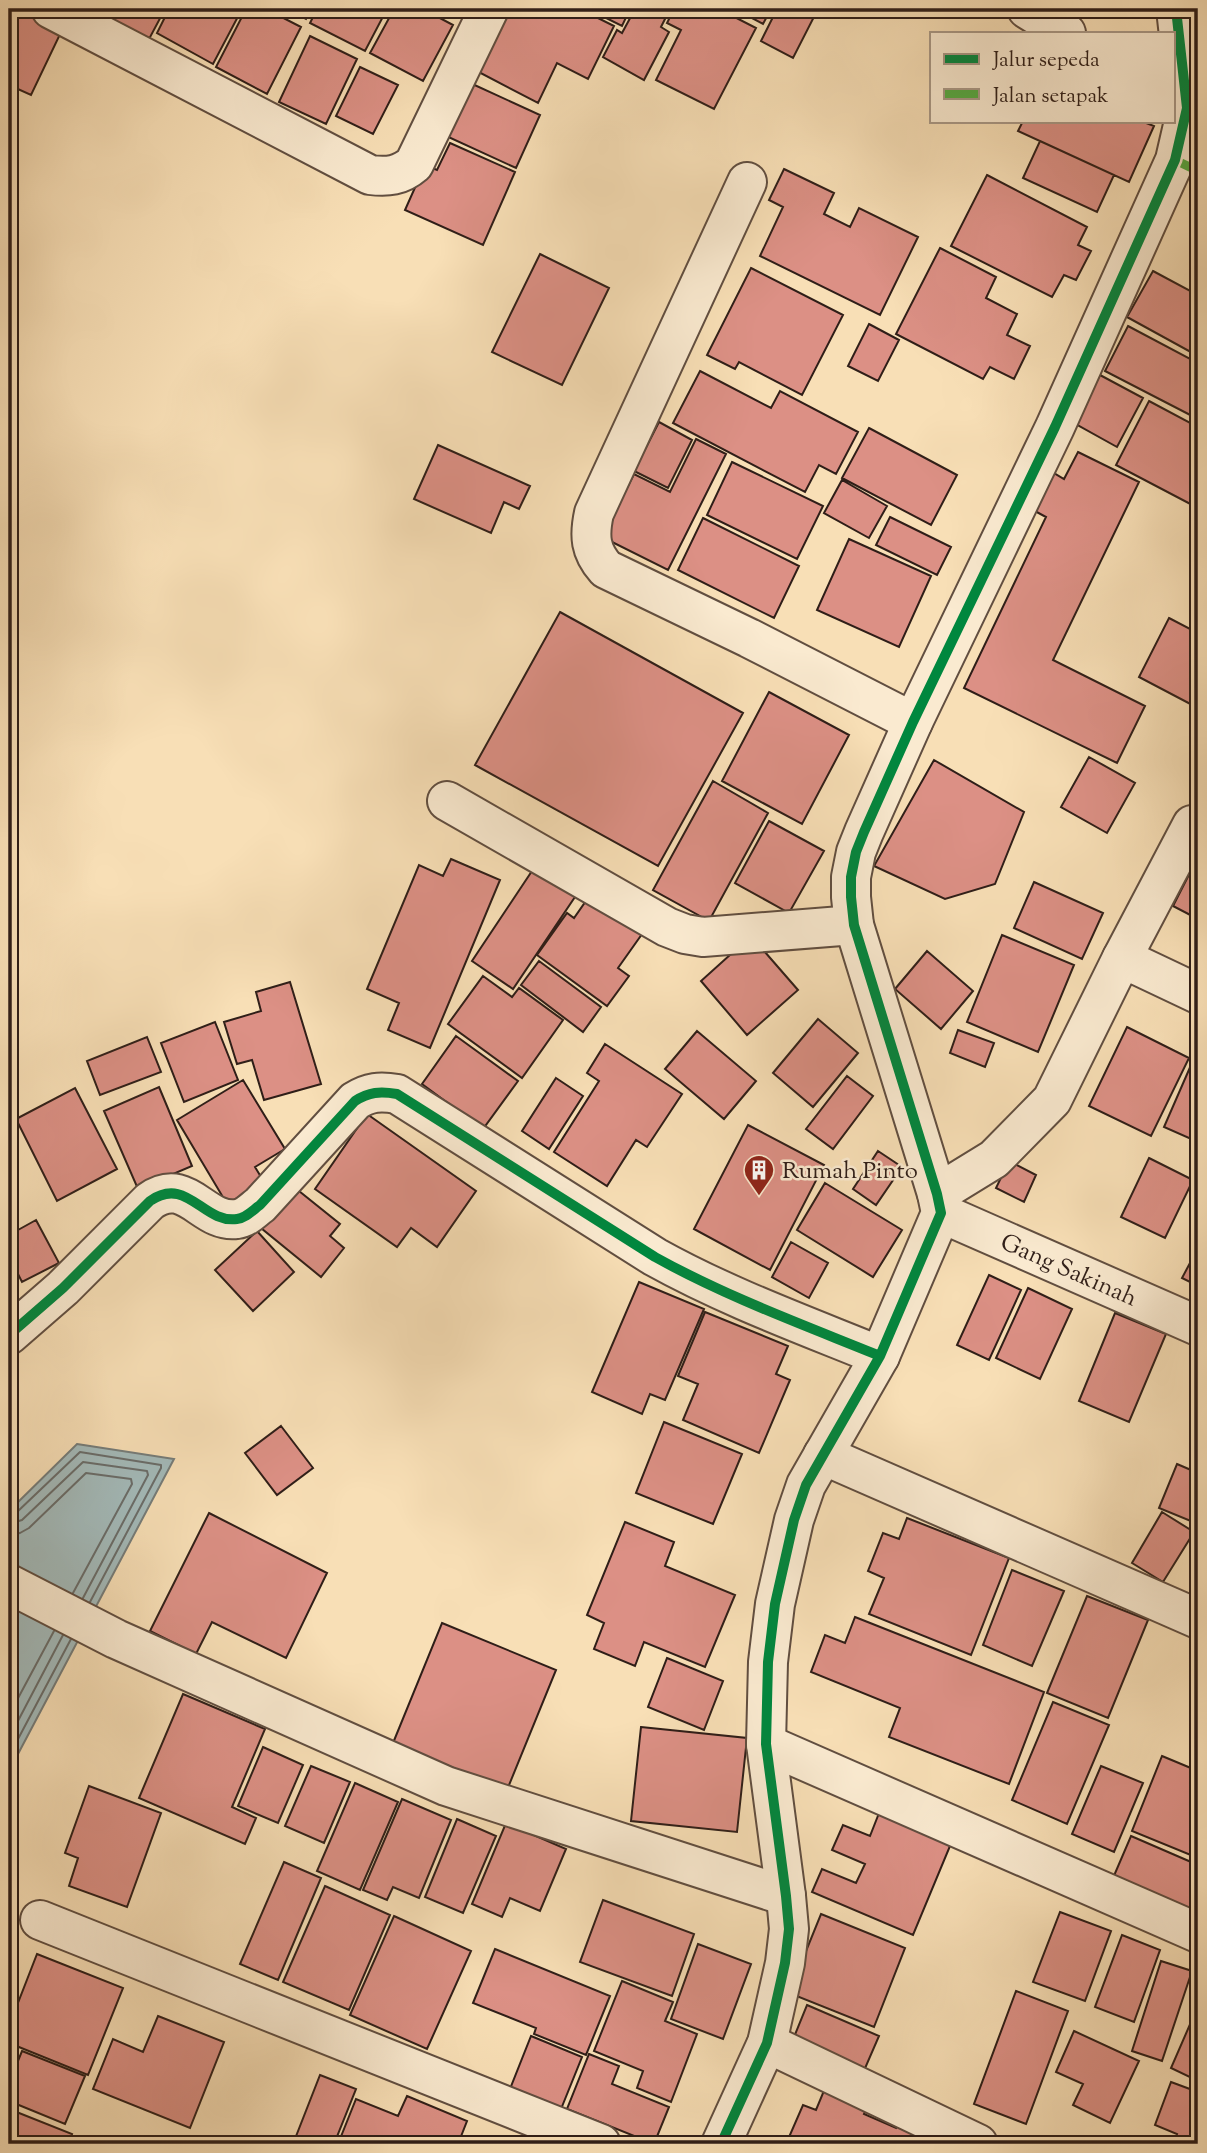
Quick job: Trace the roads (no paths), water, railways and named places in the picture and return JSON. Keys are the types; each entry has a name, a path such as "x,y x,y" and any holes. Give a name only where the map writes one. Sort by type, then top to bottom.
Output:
{"street":[{"path":"51,9 370,175 384,177 397,175 414,164 482,11"},
{"path":"1027,9 1064,32"},
{"path":"939,1204 854,925 851,877 856,852 913,722 1055,427 1187,166 1176,9"},
{"path":"747,182 594,513 591,526 595,557 606,569 913,722"},
{"path":"447,801 667,927 685,934 721,937 854,925"},
{"path":"721,2144 767,2043 785,1963 789,1929 766,1744 768,1662 775,1604 794,1520 806,1485 880,1356 939,1204 994,1158 1052,1100 1192,825"},
{"path":"1122,958 1198,994"},
{"path":"9,1335 63,1288 159,1195 178,1193 219,1216 235,1220 246,1216 261,1205 355,1101 380,1091 397,1094 682,1272 880,1356"},
{"name":"Gang Sakinah","path":"939,1204 1198,1326"},
{"path":"823,1455 1198,1619"},
{"path":"9,1584 116,1639 446,1786 786,1896"},
{"path":"766,1744 1198,1933"},
{"path":"40,1920 601,2144"},
{"path":"767,2043 978,2144"}],"water":[{"path":"77,1444 174,1459 9,1771 9,1511"}],"place":[{"name":"Rumah Pinto","path":"759,1197"}]}
